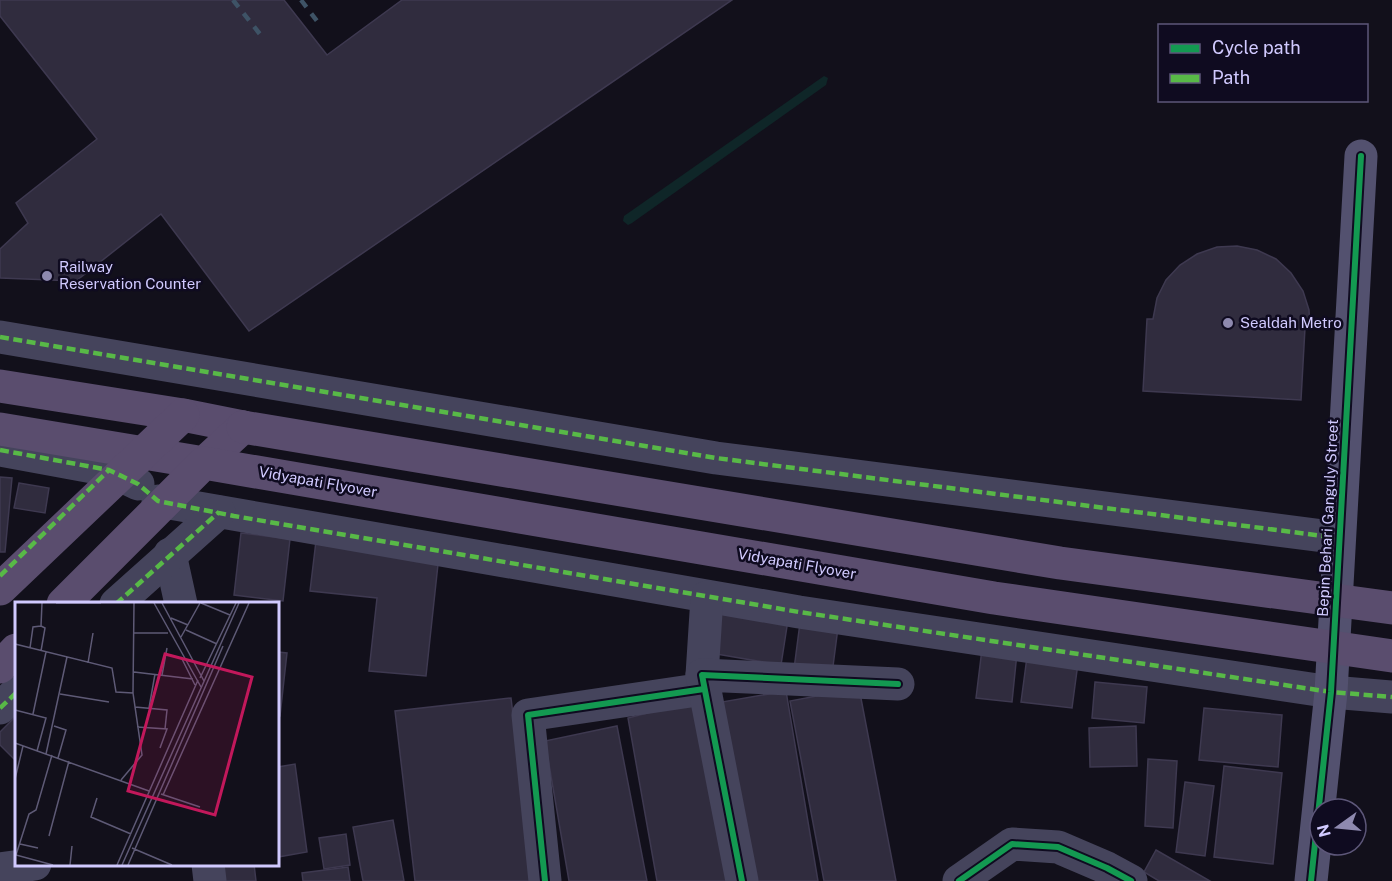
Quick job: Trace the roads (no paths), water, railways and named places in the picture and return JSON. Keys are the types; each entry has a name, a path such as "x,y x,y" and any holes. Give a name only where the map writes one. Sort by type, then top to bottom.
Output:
{"main road":[{"path":"0,386 1060,563 1392,608"},
{"path":"0,589 137,477 183,415"},
{"path":"64,602 243,427"},
{"name":"Vidyapati Flyover","path":"0,429 137,477 204,463 994,598 1392,656"},
{"path":"0,667 15,651"}],"street":[{"name":"Bepin Behari Ganguly Street","path":"1311,881 1331,692 1361,156"},
{"path":"0,337 716,458 1339,538"},
{"path":"0,450 137,477 219,512 811,614 1331,692 1392,697"},
{"path":"0,576 137,477"},
{"path":"117,602 219,512"},
{"path":"170,554 182,602"},
{"path":"707,597 703,682 742,881"},
{"path":"545,881 528,716 703,682 898,684"},
{"path":"0,708 15,694"},
{"path":"958,881 1012,844 1058,847 1131,881"},
{"path":"0,869 21,866"},
{"path":"208,866 210,881"}],"railway":[{"path":"233,0 263,38"},
{"path":"301,0 320,25"}],"place":[{"name":"Railway Reservation Counter","path":"47,276"},
{"name":"Sealdah Metro","path":"1228,323"}]}
